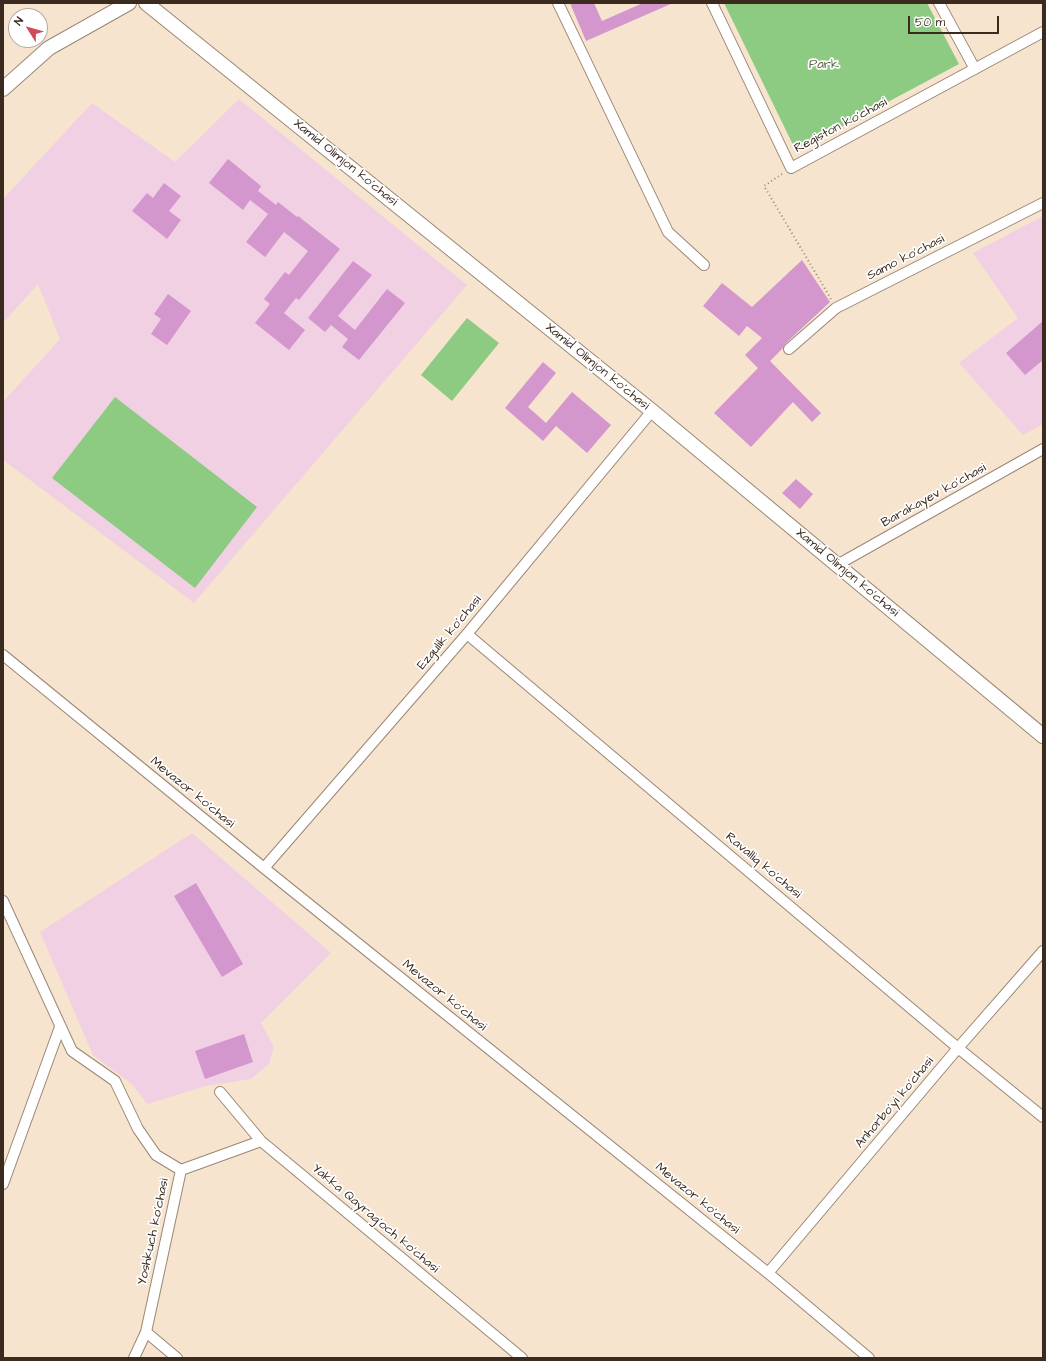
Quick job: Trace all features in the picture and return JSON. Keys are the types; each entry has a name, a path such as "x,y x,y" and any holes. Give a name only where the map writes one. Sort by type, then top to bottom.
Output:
{"main road":[{"path":"3,89 49,48 129,3"},
{"name":"Xamid Olimjon ko'chasi","path":"146,3 652,411 1043,736"}],"street":[{"path":"558,3 668,232 704,265"},
{"name":"Registon ko'chasi","path":"712,3 791,168 1043,32"},
{"path":"939,3 975,69"},
{"name":"Samo ko'chasi","path":"789,350 836,308 1043,203"},
{"name":"Ezgulik ko'chasi","path":"264,868 467,634 652,411"},
{"name":"Barakayev ko'chasi","path":"837,565 1043,449"},
{"name":"Ravalliq ko'chasi","path":"467,634 958,1048 1043,1117"},
{"name":"Mevazor ko'chasi","path":"3,655 264,868 768,1273 869,1358"},
{"path":"3,901 72,1051 115,1081 138,1129 156,1154 181,1170"},
{"name":"Anhorbo'yi ko'chasi","path":"768,1273 958,1048 1043,951"},
{"path":"3,1184 60,1026"},
{"name":"Yakka Qayrag'och ko'chasi","path":"220,1092 261,1141 522,1358"},
{"name":"Yoshkuch ko'chasi","path":"134,1358 146,1332 181,1170 261,1141"},
{"path":"146,1332 177,1358"}],"path":[{"path":"791,168 764,186 836,308"}],"shaded area":[{"path":"239,99 467,285 194,603 3,460 3,402 60,339 38,284 3,323 3,199 92,103 175,162"},
{"path":"1043,216 1043,424 1023,435 959,363 1018,318 973,253"},
{"path":"192,833 331,953 261,1023 274,1047 269,1064 251,1079 206,1086 147,1104 133,1085 93,1055 40,932"}],"green space":[{"name":"Park","path":"724,3 927,3 959,64 796,151"},
{"path":"467,318 499,343 452,401 421,375"},
{"path":"115,397 257,507 195,588 52,478"}],"building":[{"path":"570,3 594,3 602,21 643,3 673,3 586,41"},
{"path":"228,159 261,186 258,191 276,205 278,202 297,217 298,216 340,249 299,300 296,298 284,313 305,330 289,350 255,323 270,304 264,299 285,272 289,275 308,251 284,232 265,257 246,242 268,214 250,200 243,210 209,183"},
{"path":"164,183 181,196 169,211 181,220 167,239 132,211 147,193 153,198"},
{"path":"802,260 830,302 785,344 770,361 821,413 812,422 793,402 751,447 714,413 758,368 745,355 762,338 747,326 739,336 703,306 722,283 752,307"},
{"path":"353,261 372,275 338,316 355,330 387,289 405,303 359,360 342,347 348,339 331,325 325,332 308,318"},
{"path":"168,294 191,311 167,345 151,334 161,319 154,314"},
{"path":"1043,321 1043,360 1025,375 1006,353"},
{"path":"543,362 556,373 528,407 546,423 572,392 611,425 587,453 556,426 543,441 505,408"},
{"path":"796,479 813,494 800,509 782,493"},
{"path":"196,883 243,964 222,977 174,896"},
{"path":"244,1034 253,1062 205,1079 195,1051"}]}
